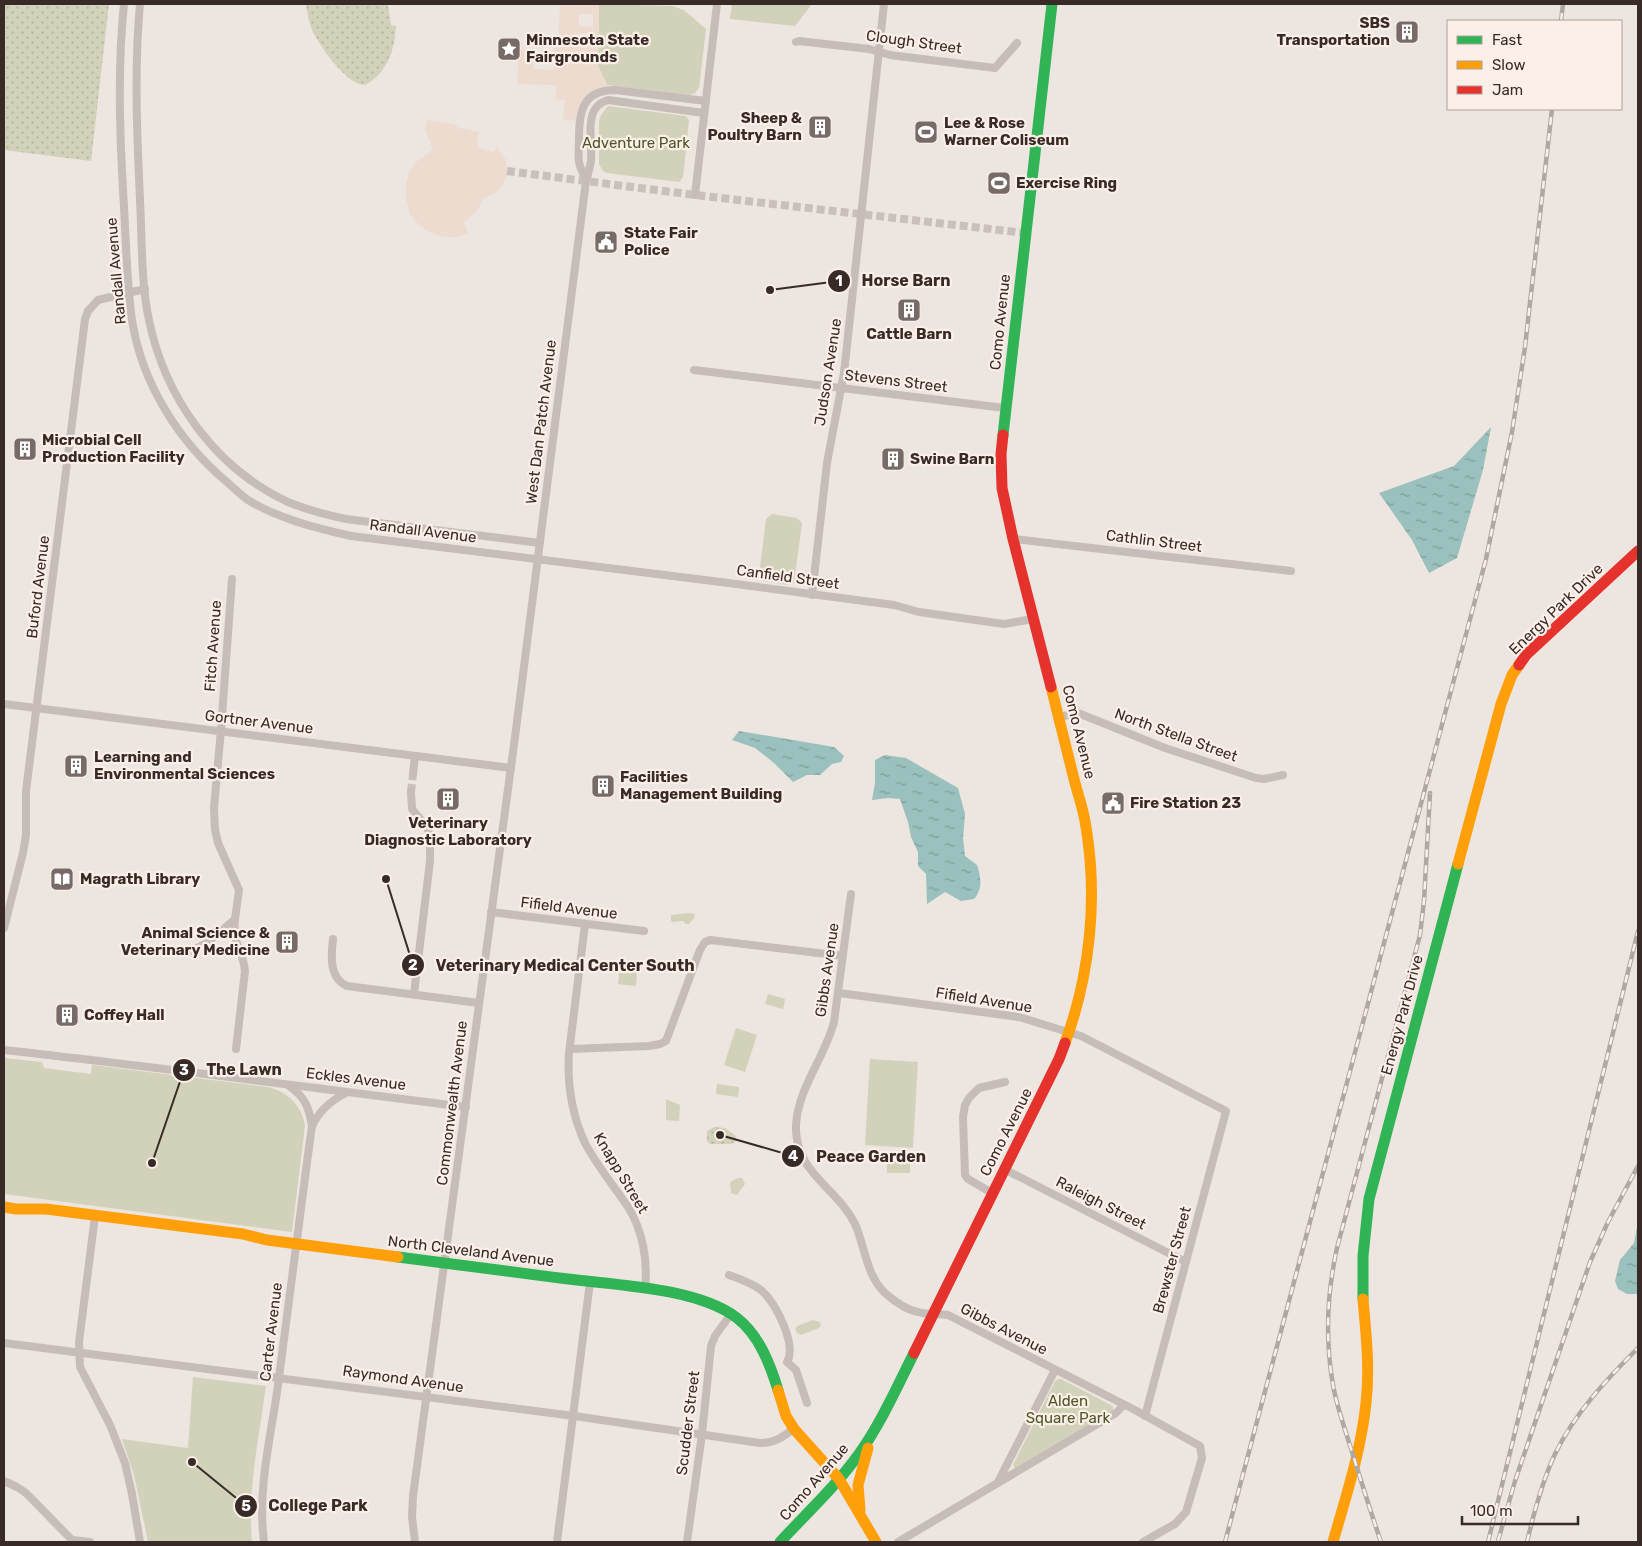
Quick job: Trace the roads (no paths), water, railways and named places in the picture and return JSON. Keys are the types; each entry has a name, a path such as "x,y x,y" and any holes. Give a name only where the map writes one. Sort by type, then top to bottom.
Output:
{"main road":[{"name":"Como Avenue","path":"780,1542 839,1480 860,1454 893,1396 1053,1073 1069,1033 1081,993 1089,952 1092,874 1086,825 1060,717 1013,539 1000,469 1005,408 1052,4"},
{"name":"Energy Park Drive","path":"1333,1542 1359,1447 1367,1397 1368,1346 1362,1259 1369,1200 1501,704 1512,675 1526,655 1638,551"},
{"name":"North Cleveland Avenue","path":"4,1207 46,1209 243,1234 267,1240 644,1289 704,1300 721,1307 746,1327 761,1347 788,1419 815,1454 832,1469 839,1480"},
{"path":"861,1517 858,1479 872,1434"},
{"path":"839,1480 876,1542"}],"street":[{"name":"Randall Avenue","path":"124,4 119,85 121,149 132,322 149,379 179,432 199,456 247,499 280,516 322,530 351,536 538,559"},
{"name":"Randall Avenue","path":"140,4 136,61 136,116 145,289 148,318 155,346 177,399 206,437 230,464 261,487 289,502 346,520 540,543"},
{"path":"695,195 716,4"},
{"name":"Judson Avenue","path":"812,594 827,463 841,388 861,226 862,194 884,4"},
{"name":"Clough Street","path":"796,42 861,48 890,55 995,68 1017,43"},
{"name":"West Dan Patch Avenue","path":"586,180 579,162 581,110 588,100 601,91 615,90 706,101"},
{"name":"West Dan Patch Avenue","path":"523,667 586,180 591,162 591,118 596,108 604,102 614,100 704,113"},
{"name":"Buford Avenue","path":"4,928 5,917 23,853 26,835 26,791 85,320 88,311 98,300 145,289"},
{"name":"Stevens Street","path":"694,370 1005,408"},
{"path":"266,509 274,494"},
{"name":"Cathlin Street","path":"1013,539 1291,571"},
{"name":"Canfield Street","path":"538,559 894,605 919,612 1004,624 1033,619"},
{"name":"Fitch Avenue","path":"232,579 221,730 214,795 214,820 218,843 239,890 234,936 245,971 236,1049"},
{"name":"Commonwealth Avenue","path":"415,1542 412,1517 413,1496 523,667"},
{"name":"Gortner Avenue","path":"4,704 510,768"},
{"name":"North Stella Street","path":"1060,717 1078,713 1166,748 1256,778 1283,774"},
{"path":"413,774 415,756"},
{"path":"411,792 412,809 426,826 430,835 430,861 414,994"},
{"name":"Gibbs Avenue","path":"851,894 834,1022 829,1039 800,1107 796,1126 799,1147 812,1173 838,1199 851,1217 871,1271 880,1287 890,1297 917,1312 948,1316 1124,1404 1200,1446 1202,1458 1186,1512 1175,1524 1143,1542"},
{"name":"Fifield Avenue","path":"490,912 644,931"},
{"path":"179,953 196,949 212,939 235,919"},
{"name":"Knapp Street","path":"585,924 570,1049 569,1083 577,1122 593,1158 628,1208 636,1223 644,1252 646,1279 644,1289"},
{"path":"333,939 332,967 342,984 479,1003"},
{"path":"570,1049 655,1046 663,1042 668,1038 702,947 708,941 843,956"},
{"name":"Fifield Avenue","path":"839,993 1019,1017 1081,1036 1226,1112"},
{"name":"Eckles Avenue","path":"4,1050 236,1076 346,1093 466,1107"},
{"path":"992,1193 968,1179 965,1175 964,1113 967,1101 979,1088 1005,1082"},
{"name":"Carter Avenue","path":"286,1084 301,1096 309,1108 312,1126"},
{"name":"Carter Avenue","path":"264,1542 261,1516 263,1480 279,1377 312,1126 315,1119 326,1106 346,1093"},
{"name":"Brewster Street","path":"1145,1416 1226,1112"},
{"name":"Raleigh Street","path":"1004,1169 1186,1262"},
{"path":"95,1216 78,1353 80,1367 110,1426 124,1463 132,1494 140,1542"},
{"path":"729,1275 760,1289 770,1300 788,1338 790,1351 787,1362 772,1374"},
{"path":"557,1542 590,1282"},
{"name":"Scudder Street","path":"686,1542 702,1434 711,1346 715,1336 731,1314"},
{"name":"Raymond Avenue","path":"4,1343 574,1416 765,1444 785,1436 794,1428"},
{"path":"787,1362 794,1366 796,1370 806,1403"},
{"path":"997,1484 1055,1370"},
{"path":"898,1542 1116,1413 1124,1404"},
{"path":"4,1481 26,1493 72,1540 90,1542"}],"water":[{"path":"1491,427 1483,470 1457,558 1429,573 1412,540 1379,493 1454,466"},
{"path":"739,731 834,747 844,756 841,762 832,764 820,775 807,775 793,782 755,748 732,740"},
{"path":"885,755 906,758 958,788 965,814 963,838 965,856 977,865 980,878 979,891 974,899 961,901 945,892 927,904 926,874 918,866 918,852 911,837 900,799 872,800 875,783 875,760"},
{"path":"1638,1222 1638,1294 1627,1294 1618,1289 1615,1281 1620,1260 1634,1243"}],"tunnel":[{"path":"507,171 1025,233"},
{"path":"411,792 413,774"}],"railway":[{"path":"1561,20 1563,4"},
{"path":"1225,1542 1486,559 1512,432 1525,347 1552,110"},
{"path":"1381,1542 1335,1394 1330,1368 1329,1299 1337,1248 1420,935 1424,901 1430,793"},
{"path":"1488,1542 1638,931"},
{"path":"1498,1541 1515,1481 1590,1262 1608,1222 1638,1166"},
{"path":"1527,1542 1542,1486 1563,1439 1592,1398 1638,1348"}],"place":[{"name":"SBS Transportation","path":"1407,32"},
{"name":"Minnesota State Fairgrounds","path":"509,49"},
{"name":"Sheep & Poultry Barn","path":"820,127"},
{"name":"Lee & Rose Warner Coliseum","path":"926,132"},
{"name":"Exercise Ring","path":"999,183"},
{"name":"State Fair Police","path":"606,242"},
{"name":"Horse Barn","path":"770,290"},
{"name":"Cattle Barn","path":"909,310"},
{"name":"Microbial Cell Production Facility","path":"25,449"},
{"name":"Swine Barn","path":"893,459"},
{"name":"Learning and Environmental Sciences","path":"76,766"},
{"name":"Facilities Management Building","path":"603,786"},
{"name":"Veterinary Diagnostic Laboratory","path":"448,799"},
{"name":"Fire Station 23","path":"1113,803"},
{"name":"Magrath Library","path":"62,879"},
{"name":"Veterinary Medical Center South","path":"386,879"},
{"name":"Animal Science & Veterinary Medicine","path":"287,942"},
{"name":"Coffey Hall","path":"67,1015"},
{"name":"Peace Garden","path":"720,1135"},
{"name":"The Lawn","path":"152,1163"},
{"name":"College Park","path":"192,1462"}],"park label":[{"name":"Adventure Park","path":"636,143"},
{"name":"Alden Square Park","path":"1068,1410"}]}
